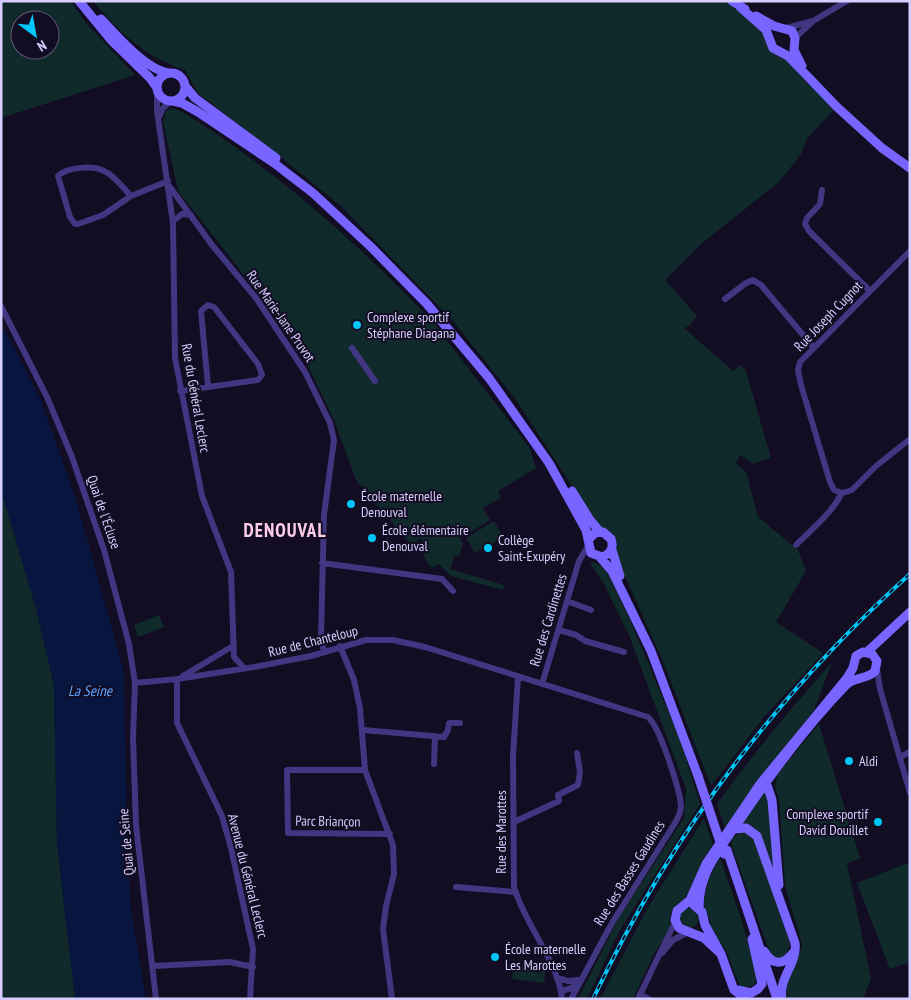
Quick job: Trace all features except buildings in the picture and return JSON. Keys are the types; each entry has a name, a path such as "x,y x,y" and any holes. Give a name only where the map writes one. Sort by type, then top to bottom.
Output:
{"main road":[{"path":"79,1 112,40 150,78 163,98 182,103 198,112 298,182 358,234 408,284 474,359 560,480 586,530 588,543 597,557 612,571 647,643 700,774"},
{"path":"86,1 130,48 156,68 179,75 192,95 274,156 333,206 417,288 501,388 536,436 590,520 600,532 610,536 620,577 665,673 726,852 773,999"},
{"path":"732,1 764,29 772,46 788,56 813,83 877,143 910,168"},
{"path":"740,7 792,31 796,53 813,83"},
{"path":"770,39 773,31 783,27"},
{"path":"780,52 788,50 794,41"},
{"path":"157,89 160,78 168,73"},
{"path":"172,101 183,95 185,86"},
{"path":"588,543 593,534 600,532"},
{"path":"597,557 607,555 612,550"},
{"path":"720,954 705,939 679,928 675,922 677,911 686,904 695,891 706,864 760,784 853,668 856,656 867,652 910,612"},
{"path":"746,999 736,992 699,908 700,896 707,873 766,782 840,692 850,682 876,669 876,659 883,644 910,617"},
{"path":"867,652 876,659"},
{"path":"853,668 864,676"},
{"path":"766,782 772,800 780,898"},
{"path":"734,829 746,828 757,836 780,898 796,949 782,983 782,999"},
{"path":"726,852 764,952 771,960 778,963 785,961 796,949"},
{"path":"686,904 699,908"},
{"path":"750,916 777,999"},
{"path":"689,932 698,929 703,920"},
{"path":"732,984 740,992 748,994 755,992 762,984 751,934"}],"street":[{"path":"794,41 813,21 847,1"},
{"path":"783,27 813,21"},
{"name":"Rue du Général Leclerc","path":"157,89 172,221 173,339 180,391 202,496 231,572 233,646 240,665"},
{"path":"159,118 163,108 172,101"},
{"path":"130,196 102,170 82,168 64,172 58,176 70,217 74,224 83,224 103,215 130,196 168,182"},
{"name":"Rue Marie-Jane Pruvot","path":"168,182 191,216 256,298 305,372 322,405 334,440 324,515 322,563"},
{"path":"822,190 820,204 807,218 805,224 809,231 870,291"},
{"path":"172,221 182,214 191,216"},
{"name":"Rue Joseph Cugnot","path":"842,493 834,490 830,482 799,377 800,362 910,251"},
{"path":"725,299 753,280 760,285 814,348"},
{"path":"180,391 258,380 263,373 214,307 210,305 201,311 208,386"},
{"name":"Quai de l'Écluse","path":"1,306 27,356 72,457 104,550 129,644 135,682"},
{"path":"352,348 375,381"},
{"path":"796,544 822,519 842,493 852,490 876,466 910,439"},
{"name":"Rue des Cardinettes","path":"542,684 578,564 588,543"},
{"name":"Rue des Cardinettes","path":"578,564 597,557"},
{"path":"324,652 321,637 322,563 442,579 453,591"},
{"path":"567,602 591,610"},
{"path":"558,630 576,635 585,641 624,652"},
{"name":"Rue de Chanteloup","path":"240,665 274,664 366,640 408,642 518,676"},
{"path":"180,678 233,646"},
{"path":"340,646 354,680 363,730 365,770 390,834 394,874 386,906 383,929 392,999"},
{"path":"135,682 180,678 231,670 240,665"},
{"path":"876,669 910,793"},
{"name":"Rue des Basses Gaudines","path":"518,676 651,719 658,729 681,806 675,824 616,916 572,997"},
{"name":"Rue des Marottes","path":"518,676 513,746 513,881 515,892 557,978 562,995"},
{"path":"864,676 880,689"},
{"name":"Avenue du Général Leclerc","path":"180,678 177,723 223,820 253,949 250,999"},
{"name":"Quai de Seine","path":"135,682 133,738 136,825 154,966 156,999"},
{"path":"363,730 444,737 449,723 460,723"},
{"path":"434,764 435,736"},
{"path":"900,757 910,752"},
{"path":"514,822 559,801 558,795 578,785 580,772 578,753"},
{"name":"Parc Briançon","path":"365,770 287,770 288,833 390,834"},
{"path":"456,887 515,892"},
{"path":"649,999 639,996 675,922"},
{"path":"656,963 673,940 689,932"},
{"path":"154,966 230,962 253,967"},
{"path":"557,978 568,981 581,978"},
{"path":"562,995 581,978"},
{"path":"562,995 572,997"}],"green space":[{"path":"1,1 71,1 85,22 135,75 1,118"},
{"path":"93,1 726,1 761,30 770,50 787,61 807,83 837,107 807,138 801,154 779,182 701,244 665,280 697,316 689,326 684,328 733,371 741,365 746,371 771,458 753,464 740,455 736,463 746,472 758,517 798,550 806,571 776,622 823,653 764,717 711,786 664,664 616,556 615,542 612,535 596,523 516,400 453,321 343,208 198,93 185,70 171,65 134,43"},
{"name":"Complexe sportif Stéphane Diagana","path":"172,108 181,111 254,160 322,215 386,274 447,337 445,338 529,447 536,468 498,491 501,498 483,508 490,520 460,538 463,544 459,556 455,555 450,569 504,585 503,590 451,576 439,564 432,568 425,560 422,538 411,545 356,480 334,420 307,364 262,298 178,191 163,121 166,111"},
{"path":"1,490 36,608 54,685 57,843 75,999 1,999"},
{"path":"494,521 503,537 475,553 466,538"},
{"path":"594,562 604,568 629,617 681,742 700,804 620,930 587,999 578,999 619,917 684,818 686,789 629,635 604,584 590,563"},
{"path":"159,615 164,627 138,637 134,625"},
{"path":"832,662 814,710 757,782 725,828 717,804 744,767"},
{"path":"819,724 860,858 847,864 871,978 863,999 787,999 787,985 802,944 785,886 779,799 775,787 778,773"},
{"path":"765,788 768,794 776,875 767,849 759,835 746,827 737,826"},
{"path":"704,818 714,847 687,895 671,911 669,930 654,954 633,999 600,999 647,909"},
{"path":"739,833 750,835 759,850 790,944 787,954 781,958 774,957 770,953 732,847 731,840"},
{"path":"720,858 741,918 757,976 754,985 747,988 740,986 725,949 710,927 710,920 703,906 708,880"},
{"path":"910,862 910,962 890,969 857,883"},
{"path":"689,908 696,911 699,918 696,925 689,928 682,925 679,918 682,911"},
{"path":"515,964 546,968 544,983 512,979"}],"water":[{"name":"La Seine","path":"1,323 41,400 77,503 124,672 127,849 131,910 146,999 75,999 57,843 54,685 36,608 1,490"}],"railway":[{"path":"593,999 623,939 656,881 730,770 771,718 815,668 861,620 910,574"}],"place":[{"name":"Complexe sportif Stéphane Diagana","path":"357,325"},
{"name":"École maternelle Denouval","path":"351,504"},
{"name":"École élémentaire Denouval","path":"372,538"},
{"name":"Collège Saint-Exupéry","path":"488,548"},
{"name":"Aldi","path":"849,761"},
{"name":"Complexe sportif David Douillet","path":"878,822"},
{"name":"École maternelle Les Marottes","path":"495,957"}],"district":[{"name":"DENOUVAL","path":"285,530"}]}
